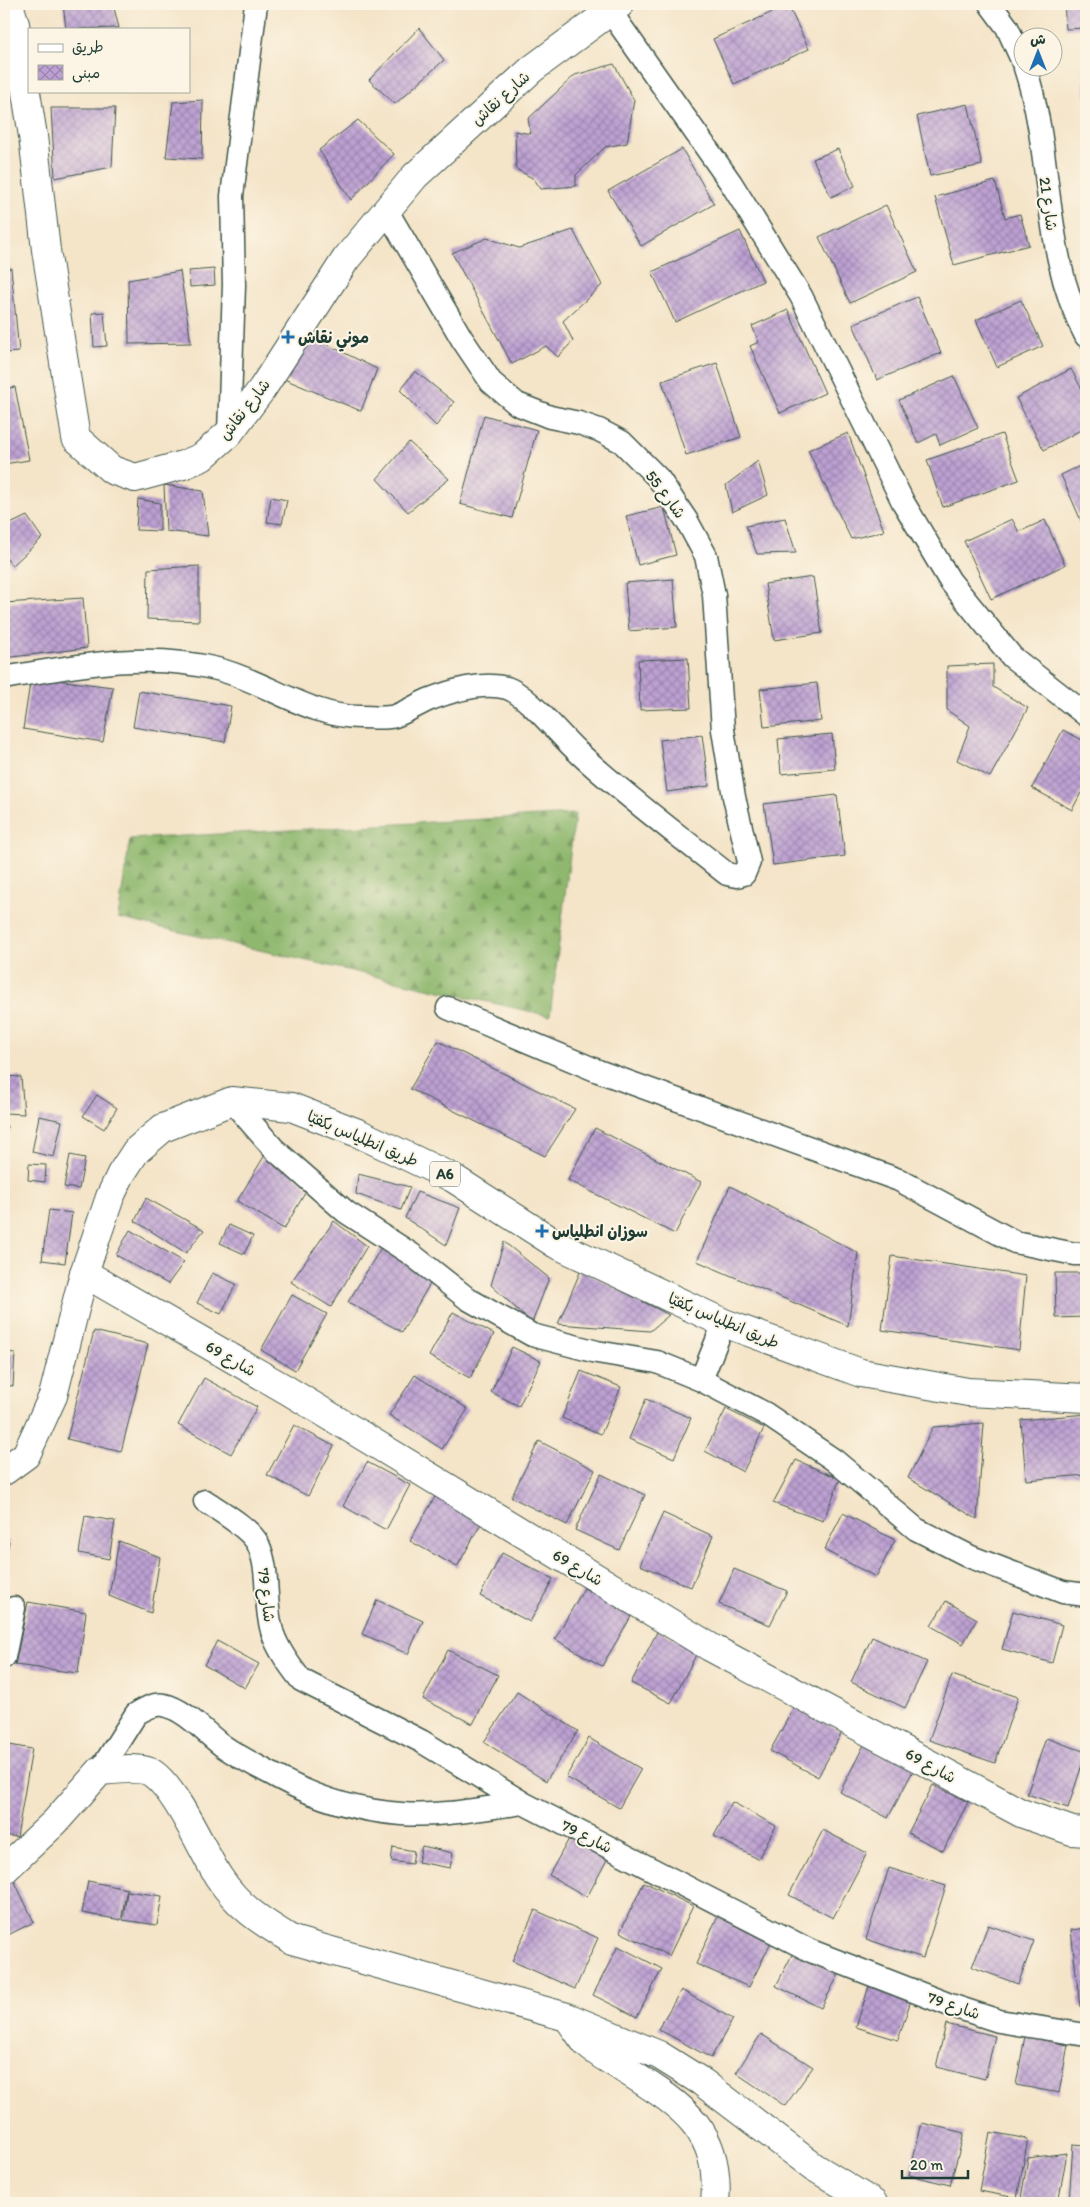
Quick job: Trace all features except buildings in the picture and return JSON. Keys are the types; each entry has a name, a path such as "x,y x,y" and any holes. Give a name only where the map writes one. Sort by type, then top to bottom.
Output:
{"main road":[{"name":"شارع نقاش","path":"9,4 15,24 33,136 46,250 76,438 112,470 135,478 183,465 202,457 228,433 262,389 346,259 416,176 532,69 615,8"},
{"name":"طريق انطلياس بكفيّا","path":"4,1471 26,1455 53,1396 84,1273 110,1197 136,1151 162,1128 232,1101 291,1108 358,1133 454,1178 556,1244 724,1323 861,1373 968,1392 1086,1398"},
{"name":"شارع 69","path":"84,1273 287,1390 710,1647 1021,1813 1072,1831 1086,1832"},
{"path":"4,1870 55,1822 100,1771 132,1769 151,1772 166,1786 218,1876 233,1897 253,1917 292,1940 568,2017 659,2055 702,2082 814,2168 873,2203"},
{"path":"568,2017 587,2043 683,2109 697,2124 713,2159 716,2176 715,2203"}],"street":[{"path":"228,433 234,285 232,196 256,4"},
{"path":"990,4 1007,27 1012,38"},
{"path":"615,8 731,183 801,296 903,502 950,581 1012,657 1086,715"},
{"name":"شارع 21","path":"1028,78 1035,97 1052,232 1076,317 1086,336"},
{"name":"شارع 55","path":"4,678 125,660 175,660 218,669 324,712 359,717 394,716 428,700 460,690 486,685 508,688 523,697 586,760 727,874 737,876 744,874 749,862 734,797 723,730 714,595 706,556 687,521 659,479 622,442 599,430 550,417 517,404 492,382 462,339 387,211"},
{"path":"448,1008 598,1071 899,1180 1015,1242 1075,1254 1086,1254"},
{"path":"232,1101 274,1149 346,1212 411,1254 468,1299 532,1335 597,1352 657,1362 701,1380 766,1414 834,1460 916,1529 987,1563 1063,1592 1086,1594"},
{"path":"701,1380 724,1323"},
{"name":"شارع 79","path":"205,1500 246,1530 258,1543 265,1567 271,1628 289,1665 301,1680 421,1741 523,1803 811,1950 950,2005 999,2020 1086,2035"},
{"path":"4,1657 14,1608"},
{"path":"100,1771 136,1714 145,1708 162,1705 177,1710 224,1747 279,1778 317,1796 353,1808 403,1814 453,1812 523,1803"}],"green space":[{"path":"575,814 550,1016 118,918 130,839"}],"place":[{"name":"موني نقاش","path":"288,337"},
{"name":"سوزان انطلياس","path":"542,1231"}]}
